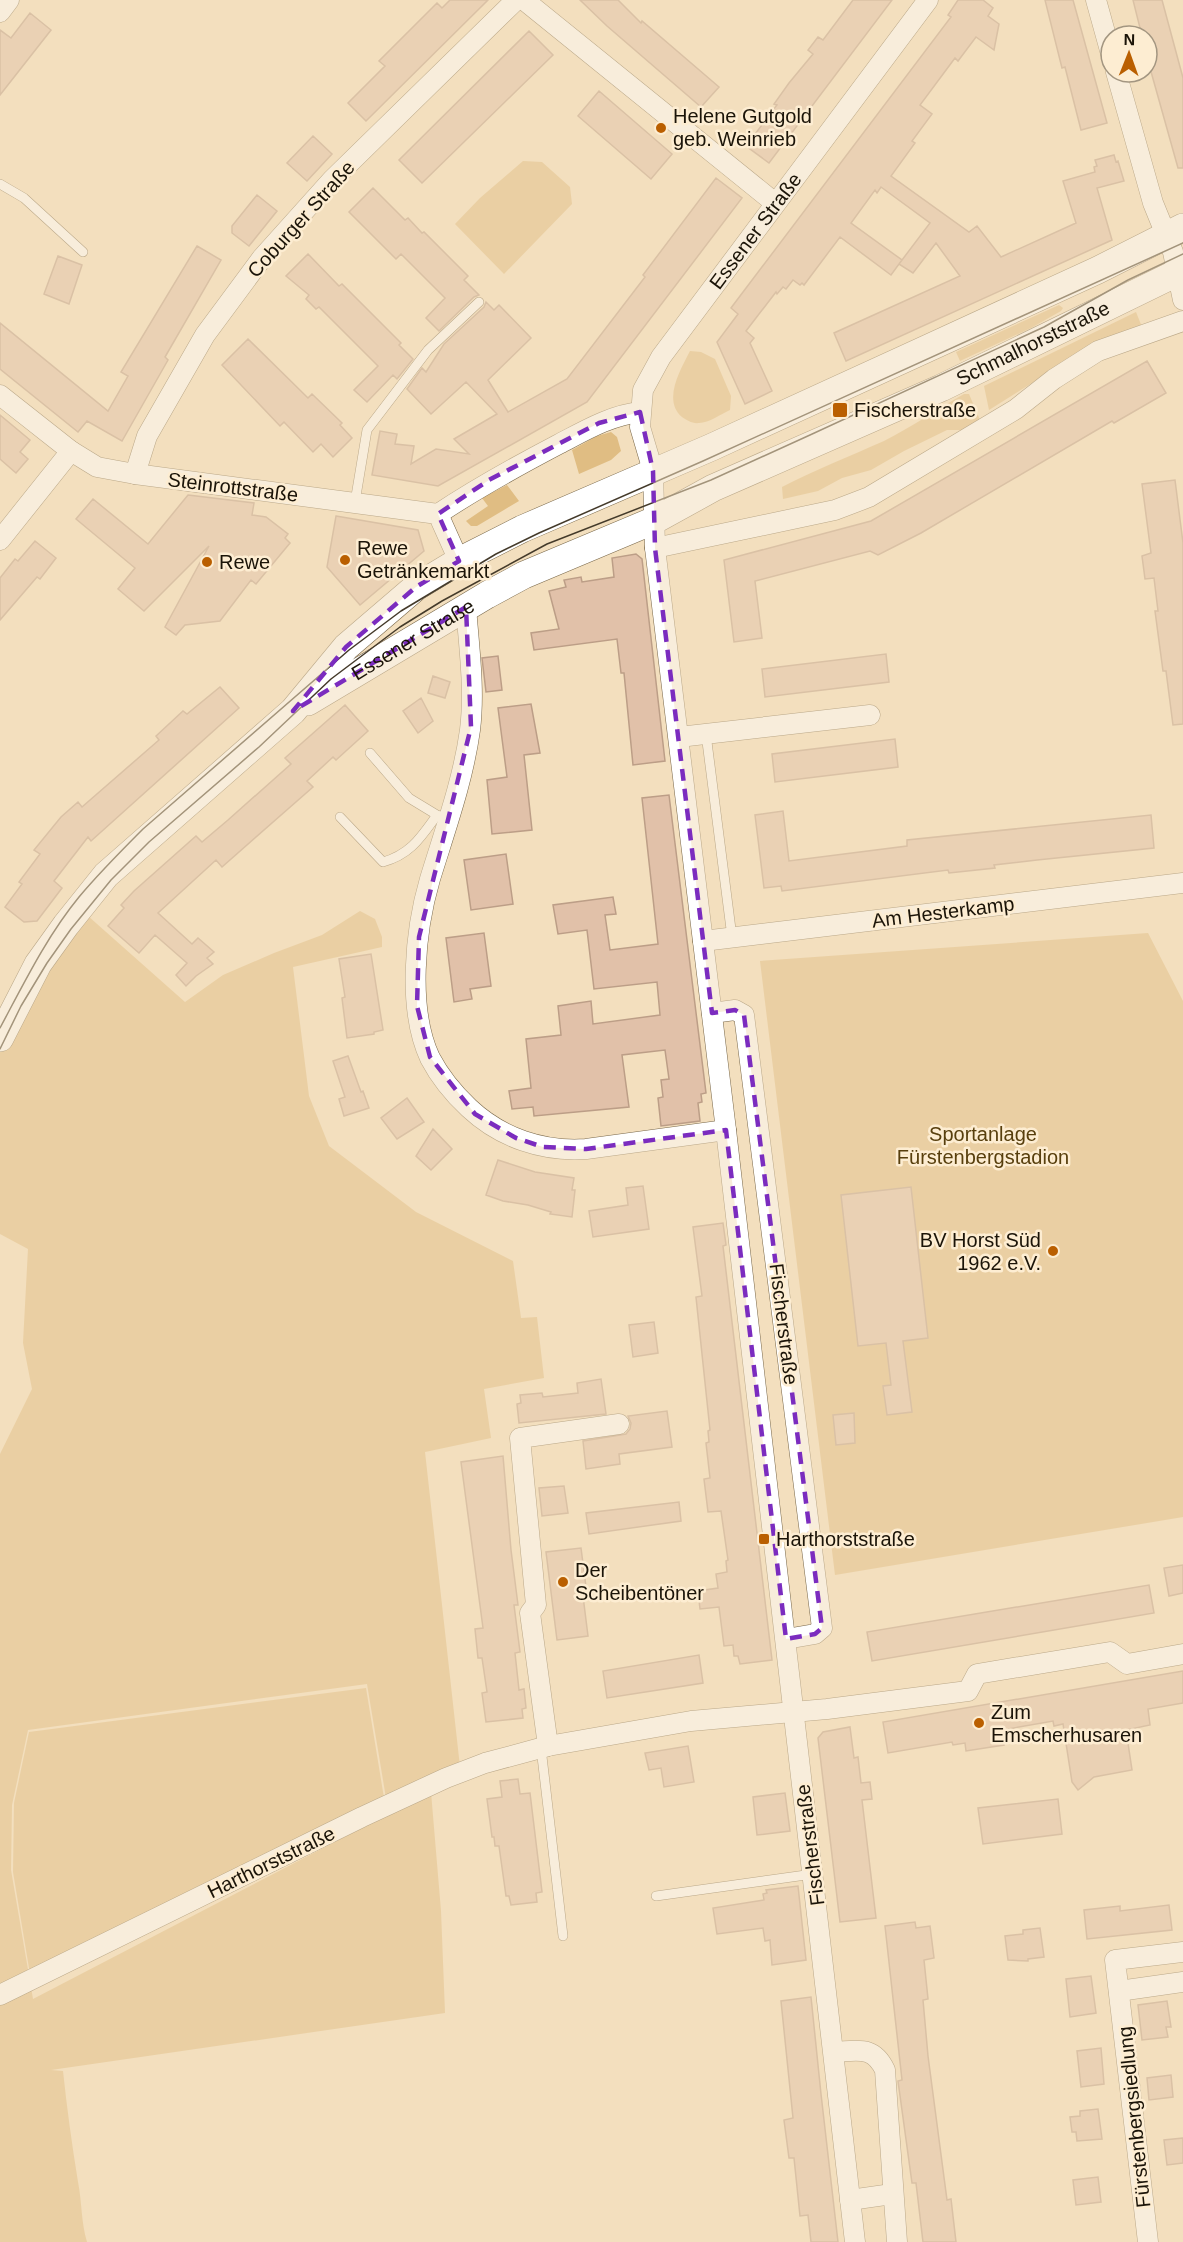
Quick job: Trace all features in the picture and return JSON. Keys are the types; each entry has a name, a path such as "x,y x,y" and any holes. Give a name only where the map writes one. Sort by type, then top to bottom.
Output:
{"main road":[{"name":"Schmalhorststraße","path":"652,471 712,447 924,350 1098,270 1175,231"},
{"name":"Schmalhorststraße","path":"655,520 713,488 941,388 1180,272"},
{"name":"Essener Straße","path":"0,1038 38,964 106,875 293,711 346,647 416,587 459,561 522,529 652,471"},
{"name":"Essener Straße","path":"293,711 524,575 655,520"}],"street":[{"path":"0,12 9,0"},
{"name":"Coburger Straße","path":"135,474 147,436 205,335 262,258 332,180 516,0"},
{"path":"524,0 775,203"},
{"name":"Essener Straße","path":"655,520 652,471 640,427 643,390 661,357 928,0"},
{"path":"1096,0 1103,24"},
{"path":"1119,84 1153,203 1175,231 1173,252 1180,272 1183,300"},
{"name":"Schmalhorststraße","path":"655,548 765,527 835,510 869,497 1016,409 1098,351 1183,321"},
{"name":"Steinrottstraße","path":"0,395 70,451 97,467 438,514"},
{"path":"459,561 438,514 489,480 599,423 640,412"},
{"path":"0,540 70,451"},
{"name":"Fischerstraße","path":"655,520 655,548 795,1712 855,2242"},
{"path":"466,608 470,655 471,727 464,765 443,816 419,937 417,1006 430,1057 458,1098 491,1125 516,1138 543,1147 567,1150 726,1130"},
{"path":"679,737 870,715"},
{"name":"Am Hesterkamp","path":"703,941 1183,883"},
{"name":"Fischerstraße","path":"712,1012 735,1010 744,1015 822,1628 815,1634 786,1639"},
{"path":"545,1747 530,1613 536,1605 520,1438 619,1424"},
{"name":"Harthorststraße","path":"0,1995 446,1778 485,1763 545,1747 691,1721 795,1712 968,1691 977,1674 1110,1652 1127,1664 1183,1654"},
{"name":"Fürstenbergsiedlung","path":"1148,2242 1115,1960 1183,1952"},
{"path":"1119,1991 1183,1982"},
{"path":"834,2052 866,2051 879,2057 885,2070 897,2242"},
{"path":"850,2200 892,2194"}],"lane":[{"path":"0,184 24,198 83,252"},
{"path":"355,502 367,430 428,350 479,302"},
{"path":"706,735 732,937"},
{"path":"339,816 383,862 399,858 443,816 409,798 370,753"},
{"path":"545,1747 563,1936"},
{"path":"656,1896 813,1874"}],"highlighted area":[{"path":"640,412 653,471 655,548 712,1013 735,1010 744,1015 822,1628 815,1634 786,1639 726,1130 586,1149 543,1147 516,1138 475,1114 430,1057 417,1006 419,937 471,727 466,607 293,711 346,647 416,587 459,561 438,514 489,480 599,423"}],"green space":[{"path":"523,161 542,162 570,187 572,204 504,274 455,224 480,198"},
{"path":"1059,305 1063,308 1061,311 1031,328 960,361 956,352"},
{"path":"1136,312 1142,327 1040,378 989,410 984,386"},
{"path":"690,351 701,352 715,359 731,396 730,410 703,423 690,422 684,418 676,410 674,402 675,384"},
{"path":"964,394 969,394 980,420 968,430 947,430 871,470 842,478 818,491 783,499 782,487 884,441"},
{"path":"611,432 617,437 621,451 611,460 579,474 572,450 597,436"},
{"path":"507,485 519,501 477,526 471,526 466,521 488,506 482,498"},
{"path":"79,908 185,1002 223,975 322,935 360,911 375,919 382,937 382,947 293,967 309,1096 329,1146 416,1212 513,1261 521,1318 537,1317 544,1378 484,1389 491,1438 425,1452 460,1767 386,1798 367,1684 28,1730 12,1805 11,1870 33,1999 431,1792 441,1911 445,2013 51,2070 63,2071 87,2242 0,2242 0,1454 32,1389 23,1343 28,1249 0,1234 0,1039"},
{"name":"Sportanlage Fürstenbergstadion","path":"1148,933 1183,1001 1183,1517 835,1575 760,961"},
{"path":"366,1688 384,1798 30,1974 13,1872 14,1803 29,1732"}],"building":[{"path":"450,0 488,0 366,121 348,103 385,66 379,61 437,3 442,8"},
{"path":"580,0 618,0 641,23 642,21 719,87 701,107"},
{"path":"853,0 892,0 769,163 746,146 777,105 774,104 789,83 813,54 808,50 818,37 823,40"},
{"path":"958,0 983,0 993,8 988,16 999,24 994,50 976,37 958,61 955,58 920,105 932,114 912,141 915,143 891,176 969,232 977,226 1001,257 1076,223 1063,181 1095,172 1094,167 1097,166 1095,160 1114,155 1124,181 1097,188 1112,240 846,361 834,333 960,276 936,243 913,273 899,264 891,275 840,237 804,285 793,280 786,289 783,287 777,294 776,292 746,331 754,338 750,343 772,391 745,404 717,342 738,314 731,308 951,17 948,15","holes":["881,187 930,223 899,264 902,260 851,223 875,190 877,193"]},
{"path":"1045,0 1073,0 1107,123 1081,130"},
{"path":"1133,0 1162,0 1183,78 1183,168 1178,168 1154,84 1159,84 1159,24 1139,24"},
{"path":"30,13 51,30 0,95 0,30 11,38"},
{"path":"529,31 553,55 422,183 399,160"},
{"path":"599,91 672,154 651,179 578,116"},
{"path":"313,136 332,154 307,181 287,163"},
{"path":"716,178 742,198 587,402 438,486 372,475 380,431 397,434 395,444 414,446 411,464 436,449 469,454 454,439 497,414 466,382 431,414 407,389 422,368 426,372 444,344 484,307 486,302 494,310 499,305 531,338 488,380 508,412 567,379 645,277 643,275"},
{"path":"373,188 405,220 408,218 422,233 424,232 468,276 464,280 479,295 474,297 439,331 426,318 445,298 401,254 396,259 349,212"},
{"path":"257,195 277,211 249,246 232,233 232,226"},
{"path":"197,246 221,260 165,357 168,360 122,441 87,421 78,432 0,369 0,323 108,411 128,376 121,372"},
{"path":"308,254 339,286 342,284 401,343 399,345 413,359 397,379 393,375 367,402 354,390 378,366 319,307 316,309 306,299 309,295 286,276"},
{"path":"58,256 82,265 69,304 44,294"},
{"path":"248,339 308,398 312,394 342,423 340,425 352,438 333,457 321,444 313,452 284,422 280,426 222,365"},
{"path":"1147,361 1166,393 1114,423 1112,421 921,533 878,555 870,551 755,581 762,638 734,642 724,560 871,521"},
{"path":"0,415 30,440 20,452 28,459 16,473 0,459"},
{"path":"1175,480 1183,543 1183,724 1173,725 1155,611 1158,611 1154,578 1145,579 1142,556 1151,553 1142,484"},
{"name":"Rewe","path":"188,495 254,503 252,515 266,517 288,534 285,538 290,543 256,584 251,580 220,621 185,625 176,635 165,627 209,546 144,611 118,589 135,568 76,519 93,499 148,544"},
{"path":"336,516 418,530 424,551 360,605 327,567"},
{"path":"35,541 56,558 40,579 37,577 0,620 0,578 15,559 18,561"},
{"path":"636,554 642,559 665,761 633,765 624,673 621,673 617,639 534,650 531,633 559,629 549,591 566,587 564,580 581,577 582,582 614,577 612,558"},
{"path":"886,654 889,682 765,697 762,669"},
{"path":"498,656 502,690 486,692 482,658"},
{"path":"433,676 450,682 445,698 428,693"},
{"path":"220,687 239,708 91,841 88,837 54,881 62,888 37,921 24,922 5,907 22,884 19,882 40,854 34,850 61,817 78,802 82,807 159,740 156,736 183,711 187,714"},
{"path":"421,698 433,721 418,733 403,711"},
{"path":"531,704 540,753 524,755 532,830 492,834 487,780 507,777 498,708"},
{"path":"345,705 368,731 336,760 333,757 307,781 313,787 222,867 216,860 158,913 192,944 198,938 214,952 207,958 213,964 186,986 176,975 187,963 155,935 139,953 108,926 124,908 121,905 134,891 196,836 202,842 228,820 291,764 285,758"},
{"path":"895,739 898,767 775,782 772,754"},
{"path":"669,795 706,1093 701,1094 702,1102 698,1103 700,1121 661,1126 658,1098 663,1097 661,1080 669,1079 665,1050 622,1055 629,1107 534,1116 533,1107 512,1109 509,1091 531,1088 526,1039 561,1035 558,1006 591,1001 593,1024 660,1015 657,982 594,989 587,930 558,934 553,905 613,897 616,914 605,915 610,950 658,944 642,798"},
{"path":"783,811 789,861 907,846 907,840 1151,815 1154,848 782,891 781,886 764,888 755,815"},
{"path":"506,854 513,904 471,910 464,860"},
{"path":"484,933 491,986 470,989 472,999 454,1002 446,938"},
{"path":"371,954 383,1030 374,1032 374,1034 347,1038 342,998 345,997 339,959"},
{"path":"348,1056 369,1108 344,1116 339,1099 345,1097 333,1061"},
{"path":"407,1098 424,1122 397,1139 381,1118"},
{"path":"433,1129 452,1149 431,1170 416,1156"},
{"path":"498,1160 535,1172 574,1178 572,1217 550,1214 551,1212 528,1205 503,1201 486,1195"},
{"path":"643,1186 649,1229 593,1237 589,1211 628,1205 626,1188"},
{"path":"911,1187 928,1338 903,1341 912,1412 887,1415 883,1386 891,1385 886,1343 858,1346 841,1195"},
{"path":"723,1223 726,1245 723,1246 772,1660 740,1664 738,1656 734,1656 733,1645 724,1646 719,1607 700,1609 698,1591 718,1588 716,1574 727,1572 726,1561 728,1560 721,1511 708,1512 704,1479 710,1478 706,1443 709,1442 708,1431 710,1430 696,1297 702,1296 693,1227"},
{"path":"654,1322 658,1353 633,1357 629,1325"},
{"path":"601,1379 606,1414 519,1423 517,1404 521,1403 520,1395 542,1393 543,1397 578,1393 577,1383"},
{"path":"667,1411 672,1447 619,1454 620,1464 586,1469 583,1441 626,1434 631,1423 628,1416"},
{"path":"854,1413 855,1443 836,1445 833,1415"},
{"path":"503,1456 518,1605 514,1605 520,1652 515,1653 519,1690 524,1689 526,1708 522,1709 523,1718 486,1722 482,1693 487,1692 482,1658 478,1658 475,1629 483,1628 461,1462"},
{"path":"564,1486 568,1513 542,1516 539,1488"},
{"path":"679,1502 681,1521 589,1534 586,1513"},
{"path":"581,1548 586,1587 582,1588 588,1636 557,1640 546,1552"},
{"path":"1183,1565 1183,1593 1169,1596 1164,1568"},
{"path":"1149,1585 1154,1613 872,1661 867,1632"},
{"path":"699,1655 703,1683 607,1698 603,1671"},
{"path":"1183,1671 1183,1703 1148,1709 1150,1725 1126,1730 1132,1770 1094,1777 1078,1790 1072,1782 1063,1724 1054,1726 1053,1721 1002,1730 1004,1745 966,1751 965,1743 953,1745 952,1742 888,1753 883,1722"},
{"path":"850,1727 854,1758 858,1757 861,1783 870,1782 872,1799 862,1800 876,1918 840,1922 818,1738 823,1732"},
{"path":"688,1746 694,1782 664,1787 661,1768 649,1770 645,1753"},
{"path":"518,1779 520,1794 530,1793 542,1892 536,1893 537,1902 511,1905 509,1896 506,1896 499,1846 495,1846 494,1837 492,1837 487,1799 502,1797 500,1781"},
{"path":"785,1793 790,1831 757,1835 753,1797"},
{"path":"1058,1799 1062,1834 983,1844 978,1808"},
{"path":"798,1886 806,1960 772,1965 770,1940 765,1941 763,1928 717,1934 713,1908 764,1900 763,1894 767,1893 766,1890"},
{"path":"1169,1905 1172,1930 1087,1939 1084,1910 1120,1906 1120,1911"},
{"path":"915,1922 916,1928 930,1926 934,1958 924,1960 928,1999 923,2000 947,2200 951,2199 956,2242 923,2242 916,2183 912,2183 898,2081 902,2080 885,1926"},
{"path":"1040,1928 1044,1957 1028,1959 1028,1961 1008,1960 1005,1936 1023,1934 1023,1930"},
{"path":"1091,1976 1096,2013 1070,2017 1066,1979"},
{"path":"811,1997 838,2242 811,2242 808,2215 800,2216 794,2158 789,2158 784,2120 793,2118 781,2001"},
{"path":"1167,2001 1171,2027 1166,2027 1168,2037 1142,2040 1138,2005"},
{"path":"1101,2048 1104,2084 1081,2087 1077,2051"},
{"path":"1171,2075 1173,2097 1149,2100 1147,2078"},
{"path":"1098,2109 1102,2139 1077,2141 1076,2132 1072,2132 1070,2117 1080,2116 1080,2111"},
{"path":"1183,2138 1183,2163 1167,2165 1164,2140"},
{"path":"1098,2177 1101,2202 1076,2205 1073,2180"}],"tram line":[{"path":"0,1028 36,960 67,912 110,862 143,829 349,650 401,611 496,554 539,533 1183,243"},
{"path":"0,1049 21,1006 47,963 111,880 149,842 259,747 331,679 400,627 442,601 547,544 711,480 810,435 1044,327 1128,280 1183,254"}],"place":[{"name":"Helene Gutgold geb. Weinrieb","path":"661,128"},
{"name":"Fischerstraße","path":"840,410"},
{"name":"Rewe Getränkemarkt","path":"345,560"},
{"name":"Rewe","path":"207,562"},
{"name":"BV Horst Süd 1962 e.V.","path":"1053,1251"},
{"name":"Harthorststraße","path":"764,1539"},
{"name":"Der Scheibentöner","path":"563,1582"},
{"name":"Zum Emscherhusaren","path":"979,1723"}]}
